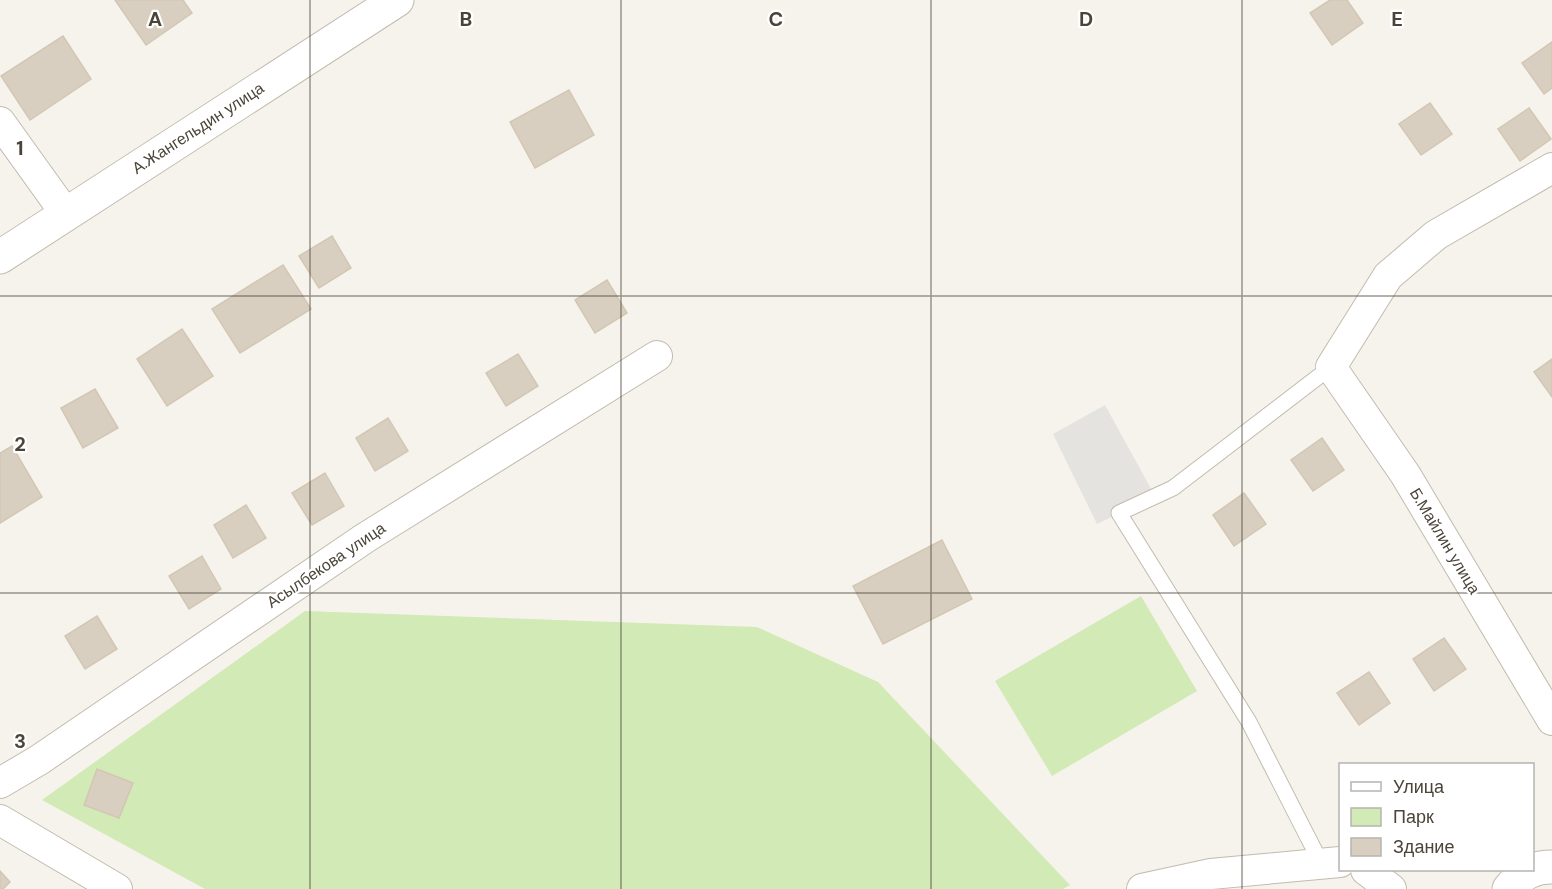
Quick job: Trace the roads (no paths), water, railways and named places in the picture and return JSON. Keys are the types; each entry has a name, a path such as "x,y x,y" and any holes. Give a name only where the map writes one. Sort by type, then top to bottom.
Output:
{"street":[{"name":"А.Жангельдин улица","path":"0,257 397,0"},
{"path":"0,122 66,214"},
{"path":"1331,367 1388,276 1436,235 1552,168"},
{"name":"Асылбекова улица","path":"0,783 39,760 365,538 657,356"},
{"name":"Б.Майлин улица","path":"1331,367 1405,474 1552,720"},
{"path":"0,820 117,889"},
{"path":"1142,889 1211,874 1331,863"},
{"path":"1367,871 1391,889"},
{"path":"1509,889 1520,876 1529,871"}],"lane":[{"path":"1331,367 1173,488 1119,513 1249,722 1331,863"}]}
